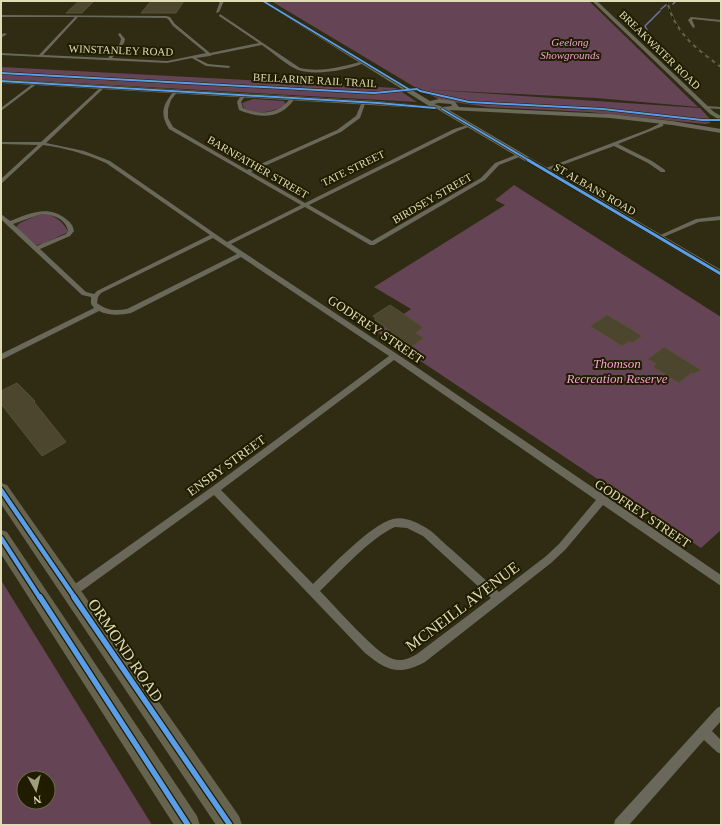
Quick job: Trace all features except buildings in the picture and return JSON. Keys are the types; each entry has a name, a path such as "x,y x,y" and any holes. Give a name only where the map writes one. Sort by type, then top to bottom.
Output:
{"highway":[{"name":"ORMOND ROAD","path":"1,490 230,825"},
{"path":"1,538 188,825"}],"street":[{"path":"222,1 219,13 303,71 323,71 364,62"},
{"path":"263,1 432,105 442,109 502,110 610,116 721,128"},
{"name":"BREAKWATER ROAD","path":"594,1 712,113 721,119"},
{"path":"1,16 166,17 169,18 174,25 210,55"},
{"path":"40,56 78,16"},
{"path":"693,27 690,20 692,18 721,21"},
{"path":"1,37 5,34"},
{"path":"109,59 122,43 120,34"},
{"name":"WINSTANLEY ROAD","path":"1,54 167,62 262,44"},
{"path":"194,58 207,65 229,68"},
{"path":"1,81 402,104 432,105 447,102 455,105 456,107 454,113 460,120"},
{"path":"1,110 36,83"},
{"path":"1,182 103,87"},
{"name":"BARNFATHER STREET","path":"176,91 168,102 164,111 171,128 372,244"},
{"path":"413,92 447,102 502,110"},
{"path":"244,95 239,102 241,109 250,113 261,114 283,110 290,105 293,98"},
{"path":"246,172 340,131 358,117 364,102"},
{"path":"706,107 721,108"},
{"name":"ST ALBANS ROAD","path":"442,109 721,274"},
{"name":"BREAKWATER ROAD","path":"712,113 721,128"},
{"path":"544,170 655,129 662,124 662,122"},
{"name":"TATE STREET","path":"227,244 456,130 469,125"},
{"name":"GODFREY STREET","path":"1,144 43,144 79,150 95,155 108,162 721,580"},
{"path":"614,144 650,162 663,171"},
{"name":"BIRDSEY STREET","path":"372,244 483,179 497,164 520,155"},
{"path":"9,224 36,213 46,211 56,213 70,226 71,231 68,234 36,249"},
{"path":"1,216 84,294 95,296"},
{"path":"659,237 698,220 721,218"},
{"path":"214,235 99,292 95,296 94,304 109,313 129,310 241,254"},
{"path":"1,357 99,308"},
{"name":"ENSBY STREET","path":"72,592 215,490 394,356"},
{"name":"MCNEILL AVENUE","path":"215,490 377,656 386,663 404,666 421,658 548,560 562,547 602,499"},
{"path":"313,591 378,531 393,524 403,523 415,526 426,533 498,598"},
{"path":"620,825 721,712"},
{"path":"704,731 721,748"}],"green space":[{"name":"Geelong Showgrounds","path":"271,1 589,1 698,107 596,98 418,89"},
{"path":"1,67 396,88 417,102 1,79"},
{"path":"420,89 700,108 710,119 710,123 705,124 589,112 487,107 440,100"},
{"path":"253,99 284,101 286,105 276,110 265,112 254,112 244,108 242,103"},
{"name":"Thomson Recreation Reserve","path":"514,185 721,317 721,530 701,548 377,332 411,309 374,287 505,205 495,200"},
{"path":"42,213 58,219 68,232 43,244 36,245 16,227 20,223"},
{"path":"1,580 152,825 1,825"}],"waterway":[{"path":"673,4 676,1"},
{"path":"661,9 666,5"},
{"path":"647,30 645,26 660,11"}],"railway":[{"path":"667,1 675,22 687,39 721,67"}],"cycle path":[{"name":"BELLARINE RAIL TRAIL","path":"263,1 410,90"},
{"name":"BELLARINE RAIL TRAIL","path":"1,73 374,93 417,89 420,91 469,102 603,109 702,120 721,120"},
{"path":"1,81 378,103 435,108"},
{"path":"442,109 721,274"},
{"path":"1,490 230,825"},
{"path":"1,538 188,825"}]}
